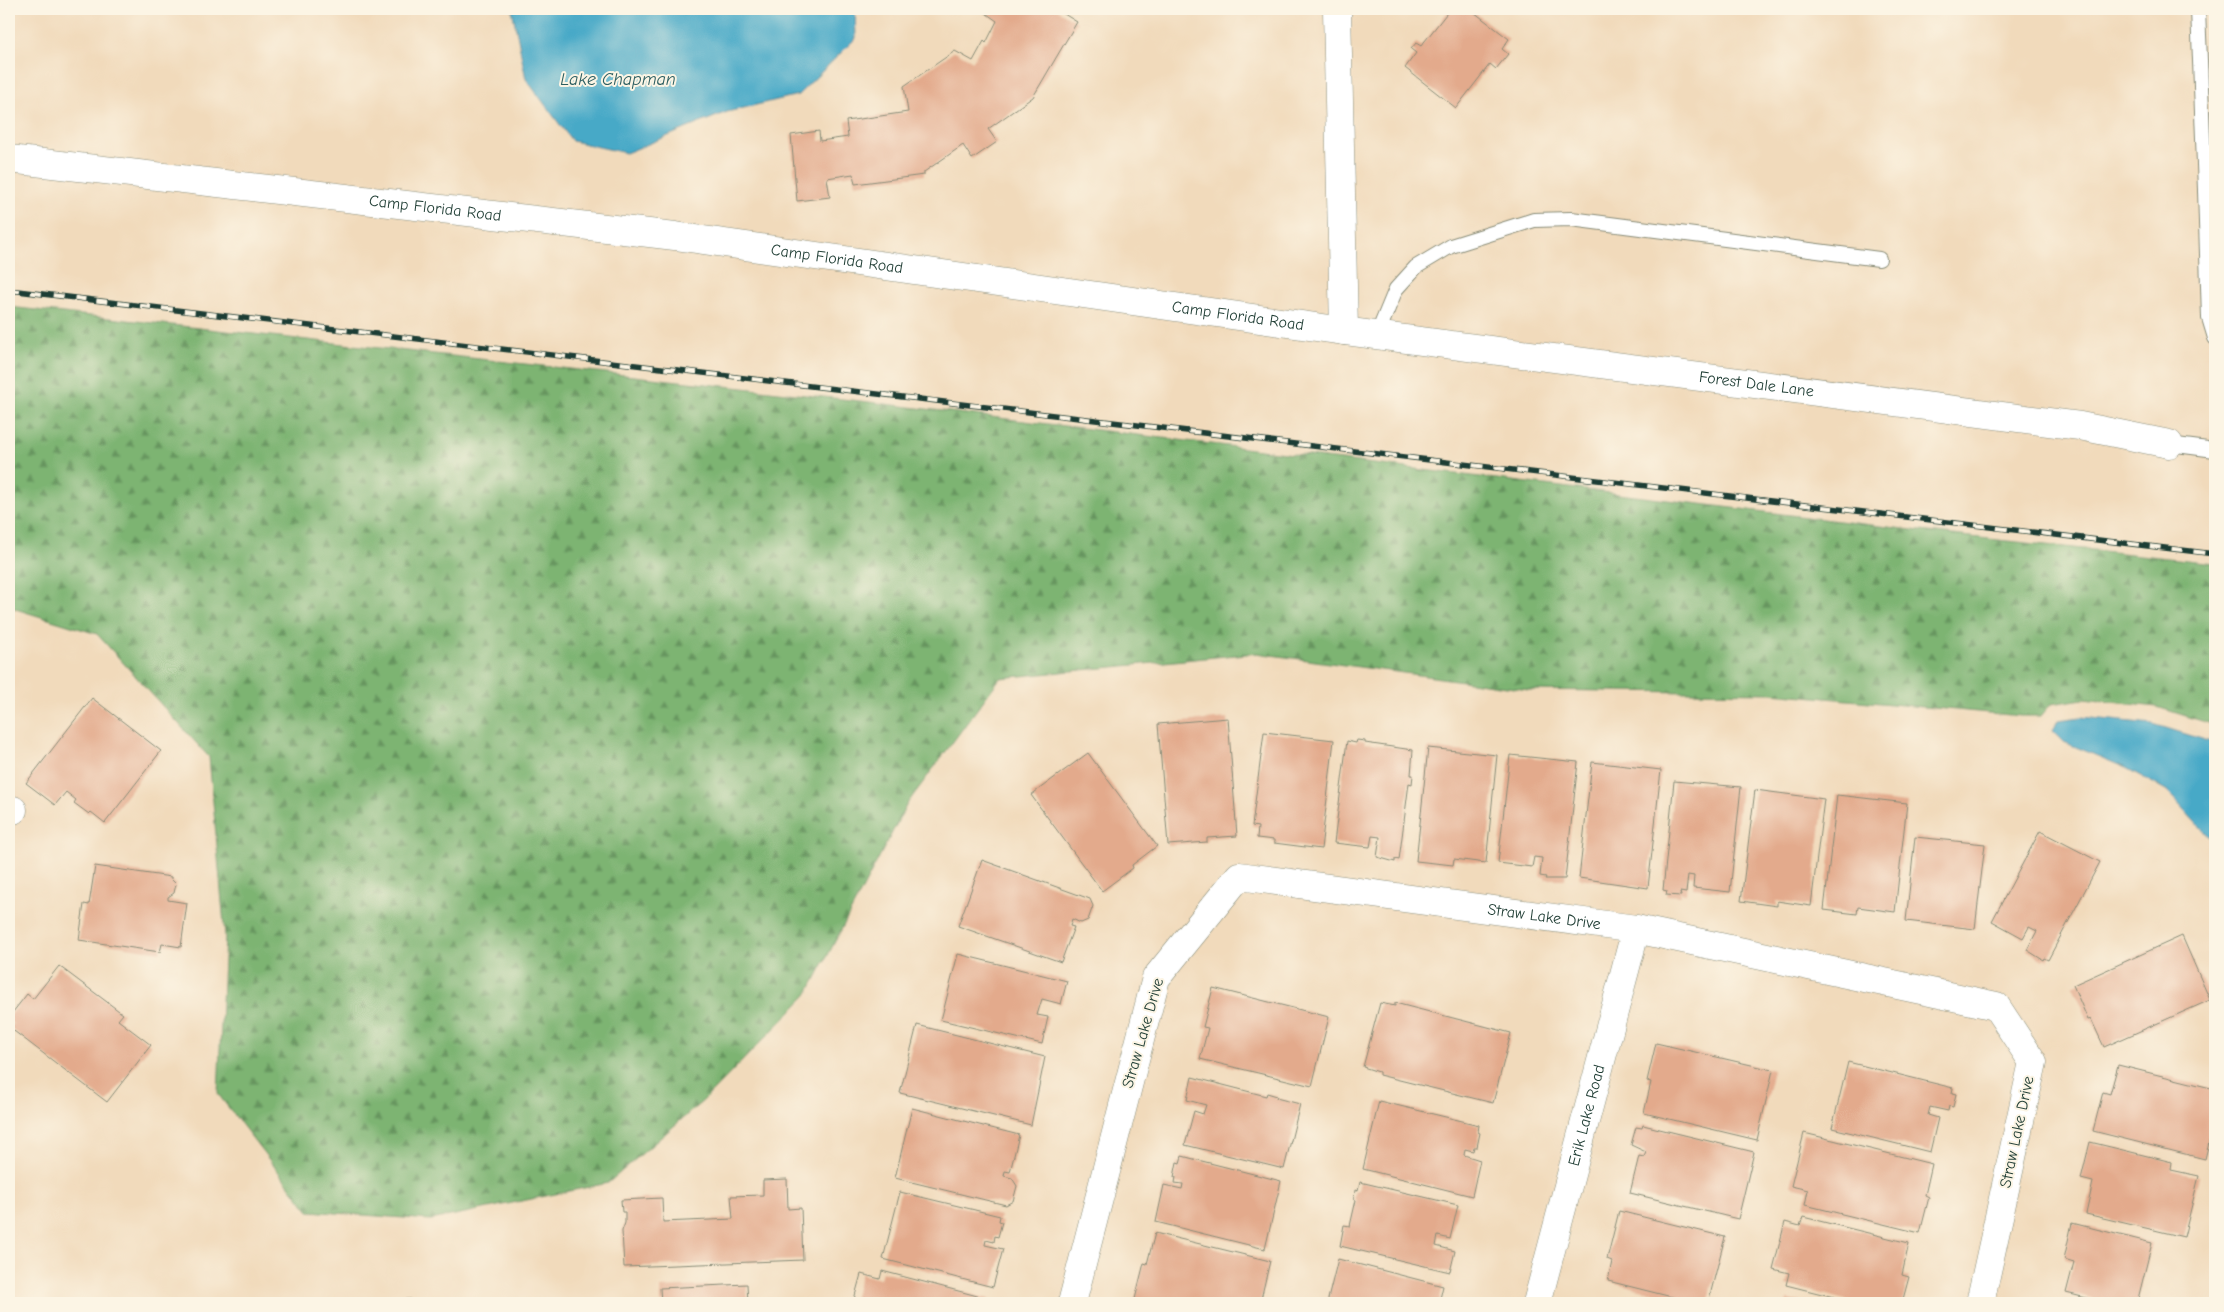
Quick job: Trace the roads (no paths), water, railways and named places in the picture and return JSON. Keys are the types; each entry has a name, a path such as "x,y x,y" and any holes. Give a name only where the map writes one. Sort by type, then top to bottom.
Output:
{"street":[{"path":"1337,9 1344,331"},
{"name":"Camp Florida Road","path":"9,159 675,236 1344,331"},
{"name":"Forest Dale Lane","path":"1344,331 2080,426 2169,444"},
{"name":"Straw Lake Drive","path":"1072,1303 1156,978 1239,876 1636,929 1996,1006 2033,1062 1980,1303"},
{"name":"Erik Lake Road","path":"1537,1303 1636,929"}],"lane":[{"path":"2198,9 2210,192 2209,318 2215,338"},
{"path":"1377,335 1396,289 1416,267 1451,246 1534,220 1571,219 1879,259"},
{"path":"2169,444 2215,450"}],"water":[{"name":"Lake Chapman","path":"512,9 855,9 856,38 798,95 727,112 626,153 572,141 526,79"},
{"path":"2081,717 2153,724 2215,743 2215,844 2166,790 2126,768 2064,742 2053,731 2058,720"}],"railway":[{"path":"9,290 2215,554"}]}
